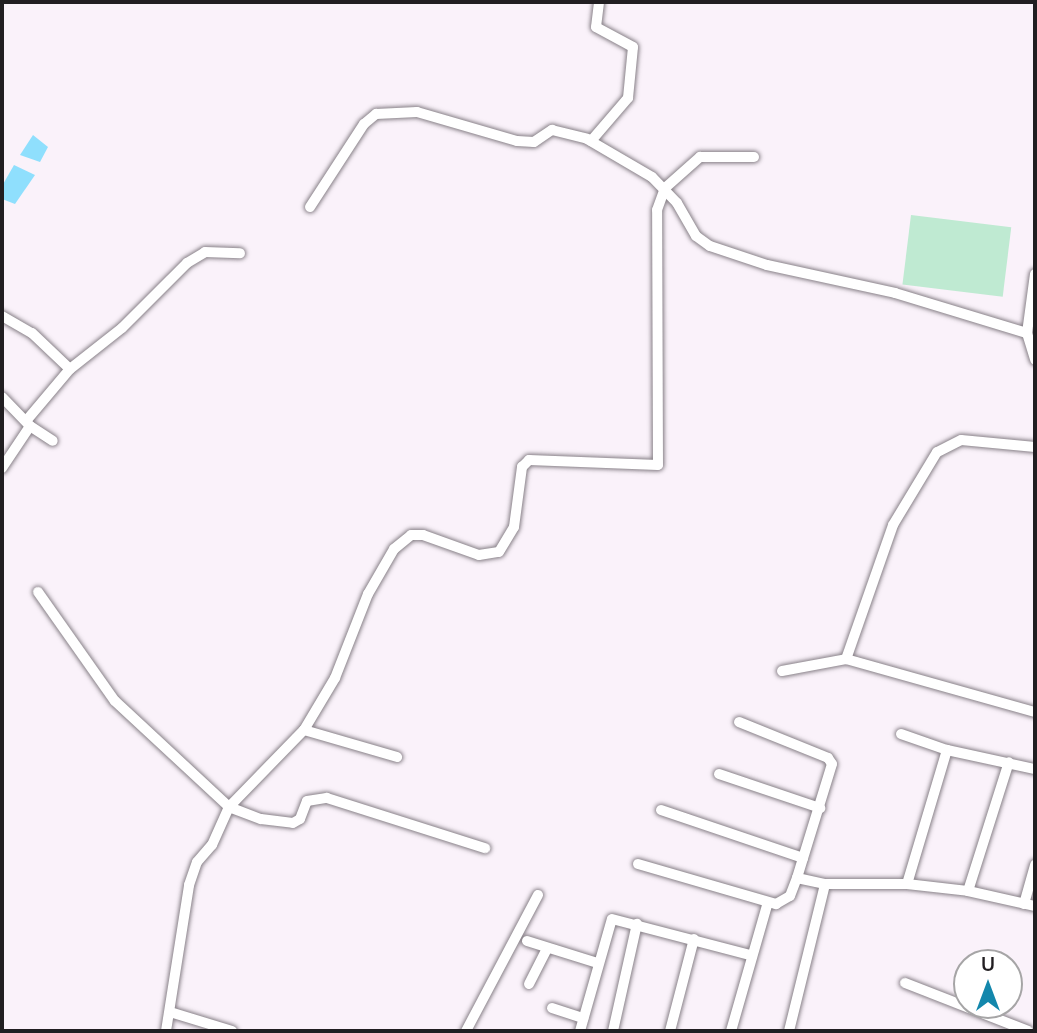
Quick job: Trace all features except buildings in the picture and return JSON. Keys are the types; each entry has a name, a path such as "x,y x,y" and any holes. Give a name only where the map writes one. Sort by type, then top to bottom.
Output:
{"street":[{"path":"591,141 628,98 633,47 596,27 598,2"},
{"path":"310,207 364,124 393,110 465,124 517,141 534,142 552,131 591,141 665,188 696,236 710,246 767,265 895,293 1027,333"},
{"path":"166,1031 188,885 231,805 304,730 335,678 368,594 402,541 423,536 479,555 499,552 514,527 522,467 529,460 658,465 654,278 657,210 665,188 700,157 754,157"},
{"path":"2,468 28,424 70,369 122,328 187,263 205,252 240,253"},
{"path":"1035,274 1033,310 1027,333 1035,360"},
{"path":"2,316 32,333 70,369"},
{"path":"2,397 28,424 53,441"},
{"path":"846,659 894,526 937,452 961,440 1035,447"},
{"path":"38,592 115,701 231,805 261,819 293,823 300,819 307,801 327,798 485,848"},
{"path":"782,671 846,659 1035,712"},
{"path":"638,864 768,902 787,900 797,878 832,771 828,758 739,722"},
{"path":"304,730 397,757"},
{"path":"901,734 947,750 1009,761 1035,769"},
{"path":"907,884 947,750"},
{"path":"968,891 1009,761"},
{"path":"719,774 820,808"},
{"path":"661,810 803,858"},
{"path":"1024,904 1035,865"},
{"path":"797,878 825,884 907,884 968,891 1035,906"},
{"path":"789,1031 825,884"},
{"path":"466,1031 538,895"},
{"path":"731,1031 750,955 768,902"},
{"path":"580,1031 597,963 612,919 750,955"},
{"path":"613,1031 637,924"},
{"path":"670,1031 694,939"},
{"path":"527,941 546,950 597,963"},
{"path":"529,984 546,950"},
{"path":"905,983 1028,1031"},
{"path":"552,1007 583,1018"},
{"path":"170,1012 232,1031"}],"green space":[{"path":"911,215 1011,227 1003,297 902,284"}],"water":[{"path":"33,135 48,147 40,162 20,155"},
{"path":"14,165 35,175 15,204 2,199 2,186"}]}
